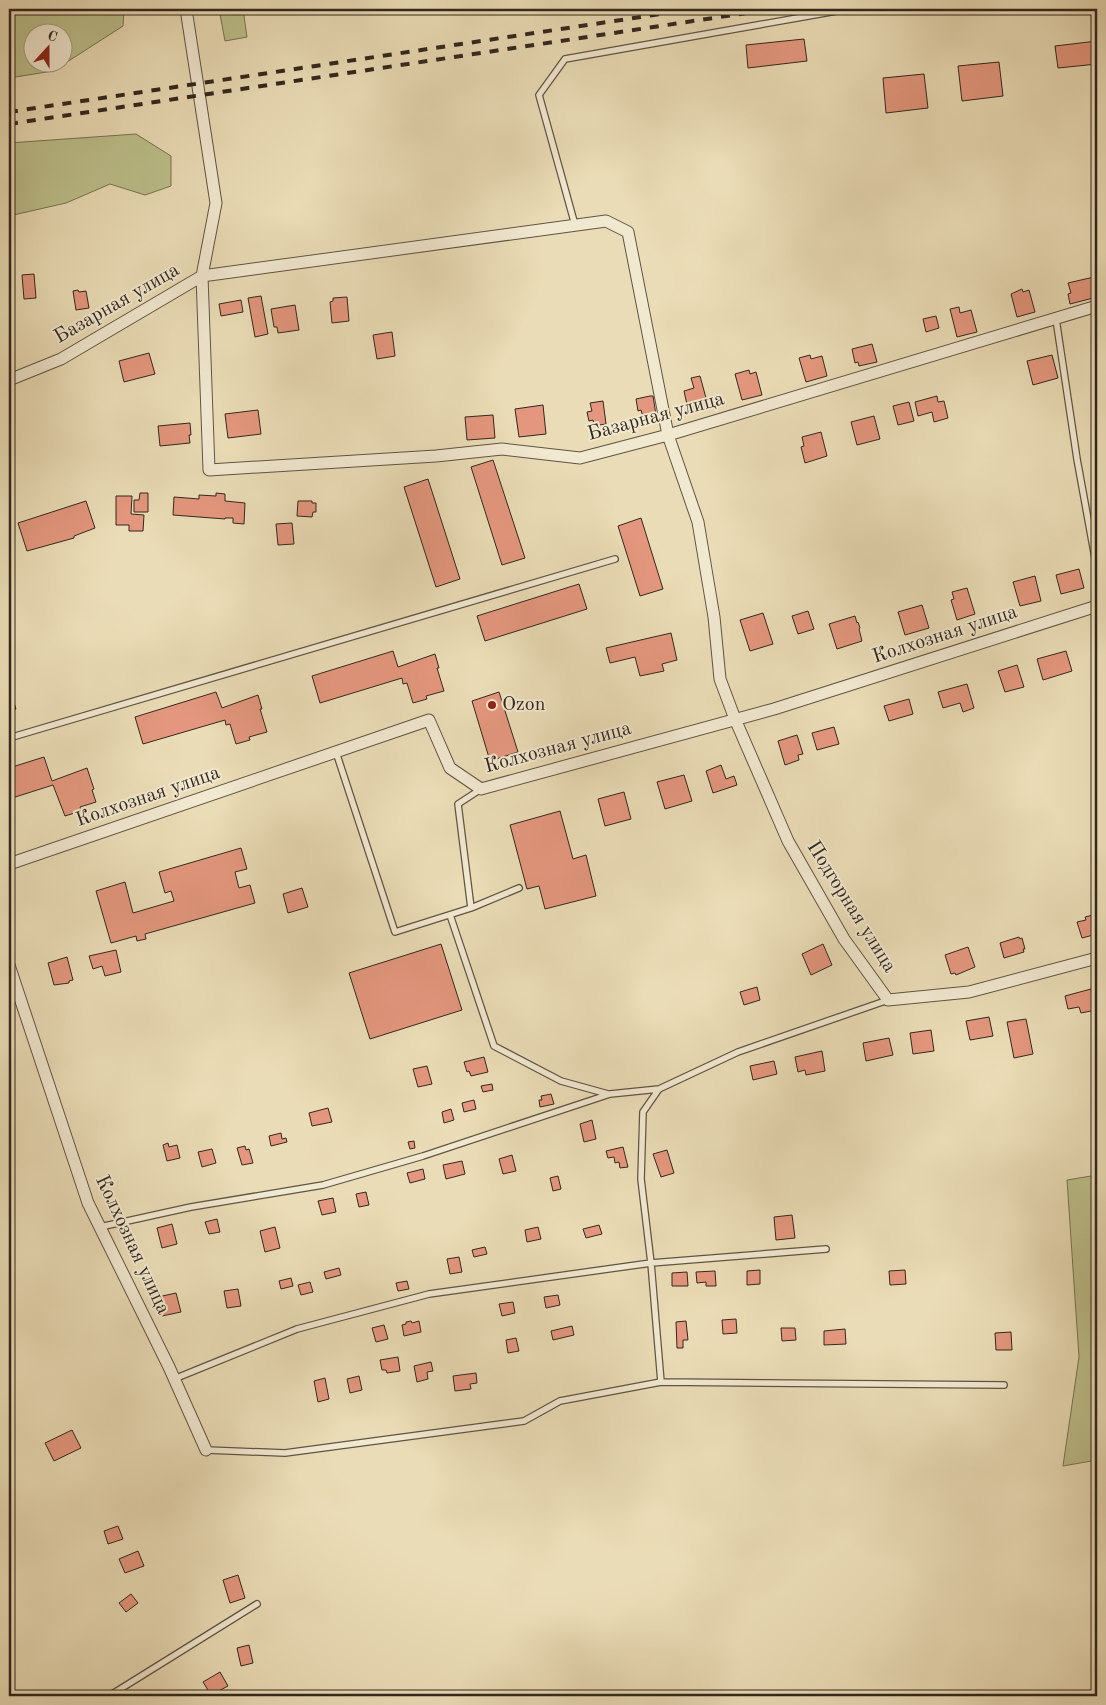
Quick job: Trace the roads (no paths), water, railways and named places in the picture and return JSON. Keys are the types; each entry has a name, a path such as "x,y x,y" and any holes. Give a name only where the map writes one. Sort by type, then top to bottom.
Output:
{"street":[{"name":"Базарная улица","path":"186,9 216,203 202,276 209,470 436,456 502,449 580,458 668,435 1097,306"},
{"name":"Подгорная улица","path":"575,225 606,221 628,232 668,435 698,522 714,616 720,679 735,719 788,841 844,939 888,1000 969,992 1097,958"},
{"path":"202,276 575,225"},
{"name":"Базарная улица","path":"9,380 61,359 202,276"},
{"name":"Колхозная улица","path":"9,864 429,720 450,768 481,789 774,709 1097,606"},
{"name":"Колхозная улица","path":"9,965 88,1203 174,1379 206,1450"}],"lane":[{"path":"575,225 539,95 565,59 848,9"},
{"path":"1056,319 1077,459 1097,569"},
{"path":"9,738 615,559"},
{"path":"336,752 395,932 471,908 519,888"},
{"path":"471,908 458,804 481,789"},
{"path":"450,915 494,1046 561,1081 610,1094"},
{"path":"100,1227 192,1207 323,1185 423,1156 610,1094 659,1089 738,1052 888,1000"},
{"path":"659,1089 643,1112 641,1179 652,1263 661,1382"},
{"path":"174,1379 297,1329 429,1294 652,1263 826,1249"},
{"path":"206,1450 285,1453 524,1421 560,1401 661,1382 1004,1385"},
{"path":"109,1696 257,1604"}],"railway":[{"path":"9,112 694,9"},
{"path":"9,124 773,9"}],"place":[{"name":"Ozon","path":"492,705"}]}
